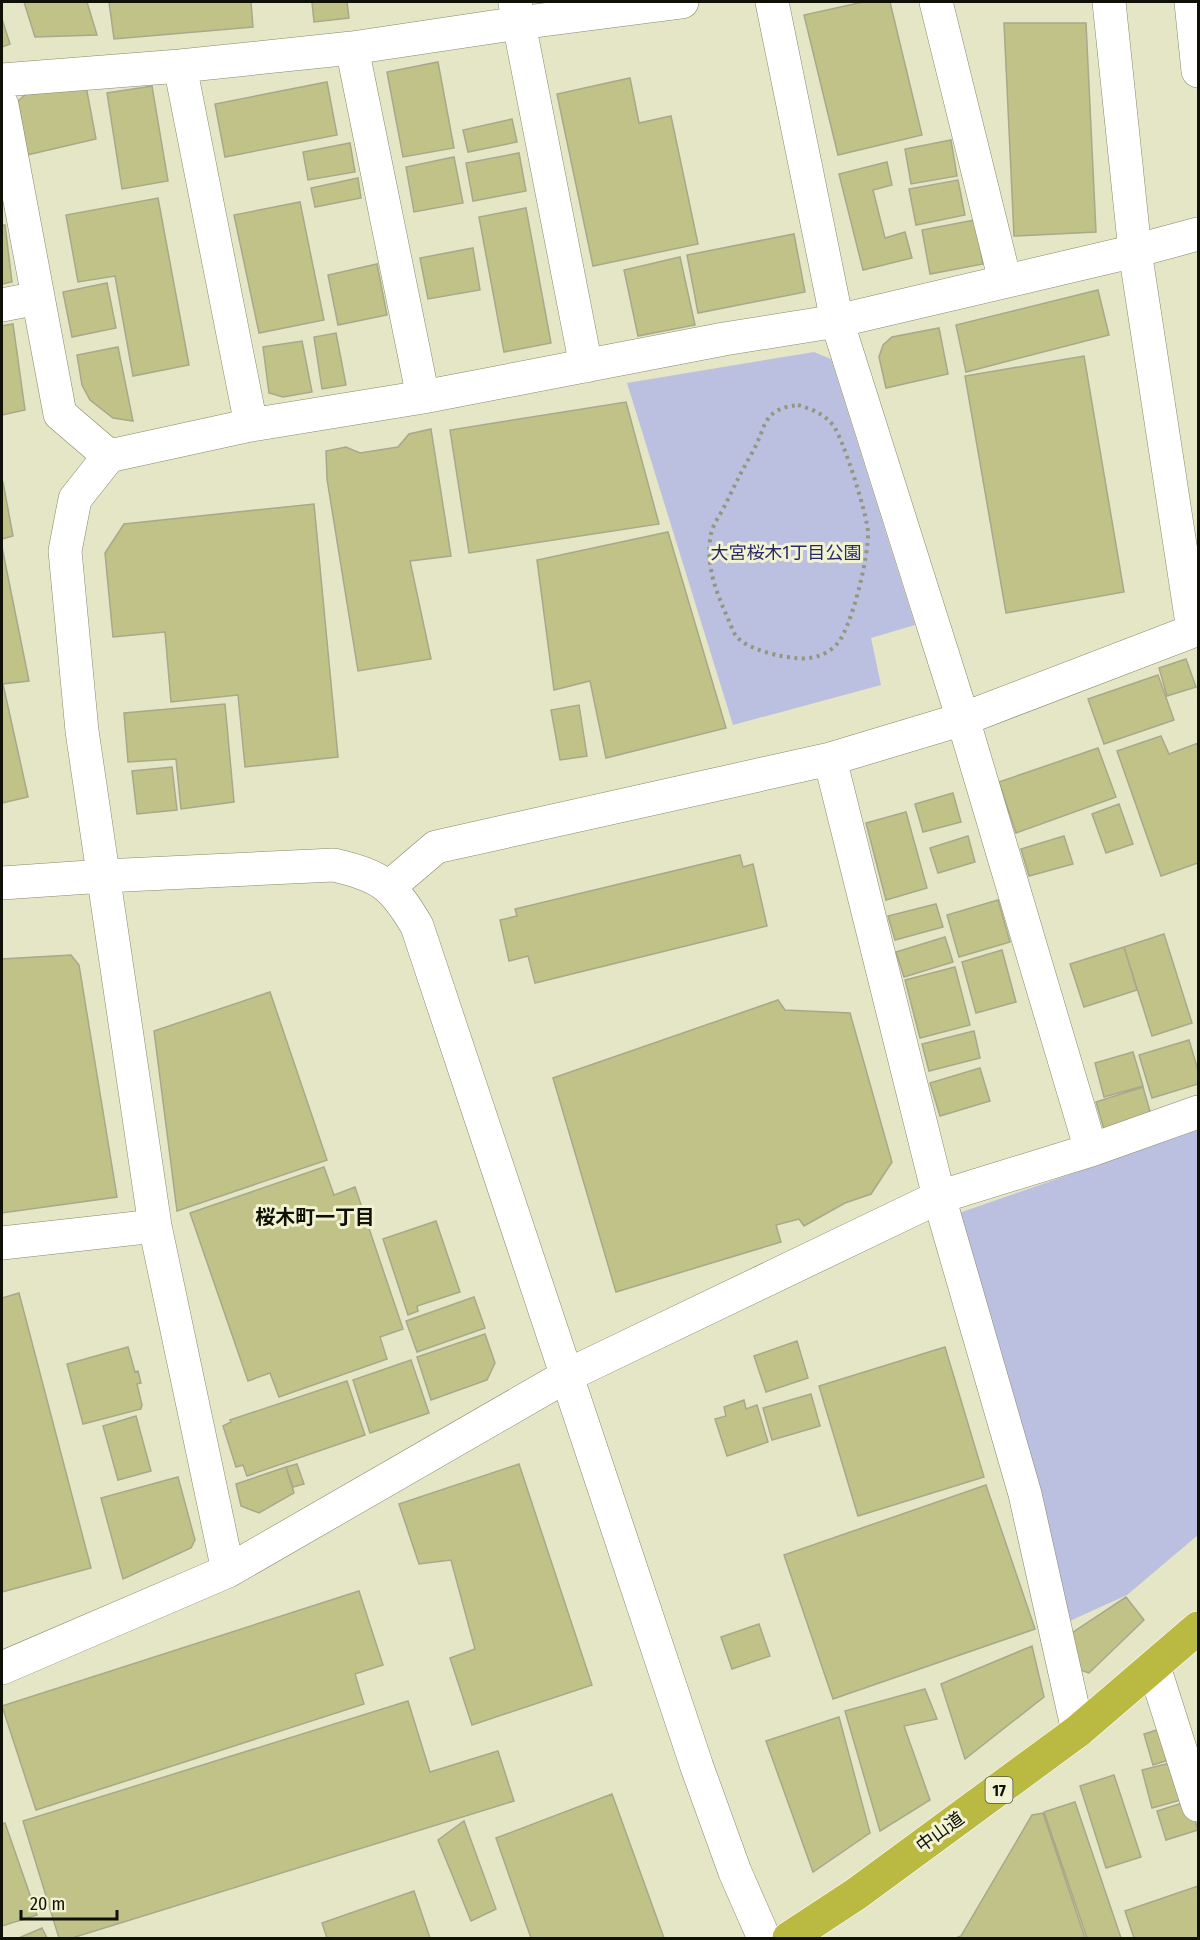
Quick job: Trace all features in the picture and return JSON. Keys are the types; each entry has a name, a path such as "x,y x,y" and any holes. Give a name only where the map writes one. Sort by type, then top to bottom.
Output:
{"highway":[{"name":"中山道","path":"789,1938 856,1894 1078,1731 1198,1628"}],"street":[{"path":"2,80 180,66 352,48 517,12 682,2"},
{"path":"772,2 837,321 963,719 1091,1150"},
{"path":"936,2 1005,281"},
{"path":"389,886 436,847 830,759 963,719 1196,630 1135,251 1109,2"},
{"path":"1191,2 1198,71"},
{"path":"517,12 586,366"},
{"path":"352,48 423,397"},
{"path":"180,66 251,425"},
{"path":"2,105 60,414 109,456"},
{"path":"228,1571 156,1226 82,731 65,551 75,500 109,456 251,425 423,397 724,339 837,321 1198,234"},
{"path":"2,305 38,298"},
{"path":"830,759 939,1197 1025,1494 1078,1731"},
{"path":"2,883 334,865 363,872 389,886 404,903 417,926 697,1767 735,1872 764,1938"},
{"path":"2,1668 228,1571 568,1376 939,1197 1091,1150 1198,1112"},
{"path":"2,1243 156,1226"},
{"path":"1154,1667 1198,1805"}],"path":[{"path":"798,405 818,412 834,426 853,474 868,531 866,554 849,623 837,644 822,656 797,659 765,653 737,637 717,594 708,559 712,531 740,472 754,449 762,428 771,415 782,406 798,405"}],"green space":[{"name":"大宮桜木1丁目公園","path":"814,352 831,359 915,625 871,638 881,685 733,725 627,383"},
{"path":"1198,1130 1198,1535 1127,1595 1063,1624 959,1213"}],"building":[{"path":"24,2 87,2 97,35 35,37"},
{"path":"109,2 251,2 253,27 114,39"},
{"path":"312,2 347,2 349,18 314,22"},
{"path":"863,2 890,2 922,135 838,155 804,15"},
{"path":"2,19 10,44 2,47"},
{"path":"1004,23 1086,23 1096,232 1014,236"},
{"path":"438,62 454,148 403,157 387,72"},
{"path":"630,78 639,123 671,116 698,244 593,266 557,94"},
{"path":"327,82 337,135 225,157 215,104"},
{"path":"86,86 96,139 27,155 18,101 32,89"},
{"path":"152,86 168,181 122,189 107,93"},
{"path":"512,119 517,142 468,152 463,130"},
{"path":"951,140 957,176 911,184 905,149"},
{"path":"350,143 355,172 308,180 303,152"},
{"path":"519,153 526,191 473,201 466,163"},
{"path":"454,157 463,203 414,212 406,167"},
{"path":"887,162 892,185 873,190 885,238 905,232 912,258 863,270 839,174"},
{"path":"358,178 361,198 315,207 311,188"},
{"path":"958,180 965,215 916,225 909,189"},
{"path":"158,198 189,365 133,376 115,276 78,282 66,215"},
{"path":"300,202 324,320 259,333 234,215"},
{"path":"526,208 551,343 504,352 479,217"},
{"path":"975,220 983,264 930,274 922,230"},
{"path":"2,225 5,225 12,282 2,284"},
{"path":"794,234 805,292 698,313 687,255"},
{"path":"473,248 480,290 428,299 420,258"},
{"path":"680,257 695,325 638,336 624,270"},
{"path":"377,264 387,315 338,325 328,275"},
{"path":"107,283 116,328 72,337 63,292"},
{"path":"1098,290 1109,335 966,372 956,325"},
{"path":"13,324 25,410 2,415 2,326"},
{"path":"939,328 948,374 886,388 879,357 883,345 892,337"},
{"path":"336,333 346,385 322,389 314,337"},
{"path":"302,341 312,392 283,397 269,393 263,347"},
{"path":"118,347 133,421 113,418 90,400 82,385 77,355"},
{"path":"1084,356 1124,592 1006,613 965,376"},
{"path":"626,402 659,524 469,553 450,430"},
{"path":"431,429 451,556 410,561 431,659 358,671 327,479 326,451 346,447 360,453 398,447 409,434"},
{"path":"2,482 13,536 2,539"},
{"path":"314,504 338,757 245,767 238,695 171,702 165,632 113,637 105,553 124,524"},
{"path":"668,532 726,728 606,758 590,681 554,690 537,560"},
{"path":"2,547 29,681 3,684 28,797 2,803"},
{"path":"1186,659 1196,687 1167,696 1159,668"},
{"path":"1158,675 1174,720 1104,744 1088,699"},
{"path":"225,704 234,802 181,809 176,759 128,762 124,713"},
{"path":"579,705 587,756 560,760 551,710"},
{"path":"1161,736 1169,754 1198,743 1198,863 1161,876 1117,751"},
{"path":"1098,748 1116,797 1016,833 999,782"},
{"path":"172,767 177,810 137,814 132,771"},
{"path":"953,793 961,822 923,832 915,804"},
{"path":"1119,804 1133,844 1106,853 1092,814"},
{"path":"906,812 927,888 886,900 866,823"},
{"path":"968,836 975,862 938,873 930,848"},
{"path":"1064,836 1073,864 1029,876 1021,849"},
{"path":"740,855 743,867 753,864 767,926 535,983 528,956 509,961 500,920 517,916 515,909"},
{"path":"998,900 1010,942 959,957 947,915"},
{"path":"936,904 943,927 895,940 888,916"},
{"path":"1164,934 1192,1023 1152,1036 1124,947"},
{"path":"945,937 953,962 904,977 896,952"},
{"path":"1124,947 1137,990 1084,1007 1070,964"},
{"path":"1002,950 1016,1002 976,1013 962,962"},
{"path":"71,955 79,965 117,1197 2,1213 2,959"},
{"path":"955,967 970,1025 920,1038 905,980"},
{"path":"270,992 327,1160 177,1211 154,1031"},
{"path":"778,1000 785,1010 850,1013 892,1162 871,1194 845,1203 804,1226 799,1219 776,1225 781,1242 616,1292 553,1078"},
{"path":"974,1031 980,1058 929,1071 922,1044"},
{"path":"1189,1040 1198,1070 1198,1084 1152,1098 1139,1055"},
{"path":"1133,1052 1143,1086 1104,1097 1095,1063"},
{"path":"980,1068 990,1101 940,1116 930,1083"},
{"path":"1143,1087 1153,1122 1106,1136 1096,1102"},
{"path":"324,1167 334,1195 355,1187 403,1329 380,1337 387,1359 279,1397 270,1373 248,1381 190,1213"},
{"path":"436,1221 460,1292 417,1306 418,1311 408,1315 383,1239"},
{"path":"19,1293 91,1568 2,1592 2,1298"},
{"path":"474,1297 485,1328 417,1352 406,1321"},
{"path":"485,1334 495,1363 487,1380 431,1400 417,1357"},
{"path":"797,1341 808,1378 766,1392 754,1356"},
{"path":"128,1347 135,1372 138,1371 141,1383 137,1384 141,1409 83,1424 67,1364"},
{"path":"945,1347 984,1477 858,1516 819,1386"},
{"path":"411,1360 429,1413 370,1433 353,1380"},
{"path":"347,1381 365,1435 247,1476 243,1465 236,1467 223,1426 231,1422 230,1420"},
{"path":"811,1394 820,1426 772,1440 763,1408"},
{"path":"744,1400 746,1409 757,1405 768,1442 727,1456 715,1419 726,1416 724,1407"},
{"path":"136,1416 151,1471 118,1480 103,1426"},
{"path":"297,1464 304,1484 293,1487 286,1467"},
{"path":"519,1464 592,1685 472,1725 450,1658 475,1649 451,1560 419,1564 399,1504"},
{"path":"286,1467 294,1493 259,1513 241,1506 236,1484"},
{"path":"178,1477 195,1540 191,1548 123,1579 101,1498"},
{"path":"986,1485 1035,1629 833,1699 784,1555"},
{"path":"359,1591 383,1665 355,1674 364,1704 36,1810 2,1706"},
{"path":"1126,1597 1144,1620 1089,1673 1077,1669 1070,1634"},
{"path":"759,1624 770,1656 732,1669 721,1637"},
{"path":"1032,1646 1044,1697 965,1759 941,1684"},
{"path":"925,1689 937,1719 904,1726 930,1800 880,1831 845,1711"},
{"path":"408,1701 430,1772 498,1751 514,1801 72,1938 59,1938 23,1821"},
{"path":"839,1717 870,1833 813,1872 766,1741"},
{"path":"1166,1727 1175,1758 1153,1765 1144,1734"},
{"path":"1178,1761 1188,1798 1152,1808 1142,1770"},
{"path":"1114,1775 1141,1857 1106,1868 1080,1786"},
{"path":"612,1794 664,1938 531,1938 496,1838"},
{"path":"1189,1801 1198,1830 1166,1840 1157,1811"},
{"path":"1075,1802 1121,1938 1087,1938 1044,1812"},
{"path":"1043,1813 1085,1938 956,1938 961,1936 1032,1815"},
{"path":"464,1821 496,1909 471,1921 438,1840"},
{"path":"5,1823 37,1915 2,1926 2,1824"},
{"path":"1198,1886 1198,1938 1134,1938 1125,1911"},
{"path":"414,1891 430,1938 327,1938 322,1923"},
{"path":"42,1928 47,1938 21,1937"}],"district":[{"name":"桜木町一丁目","path":"315,1217"}]}
